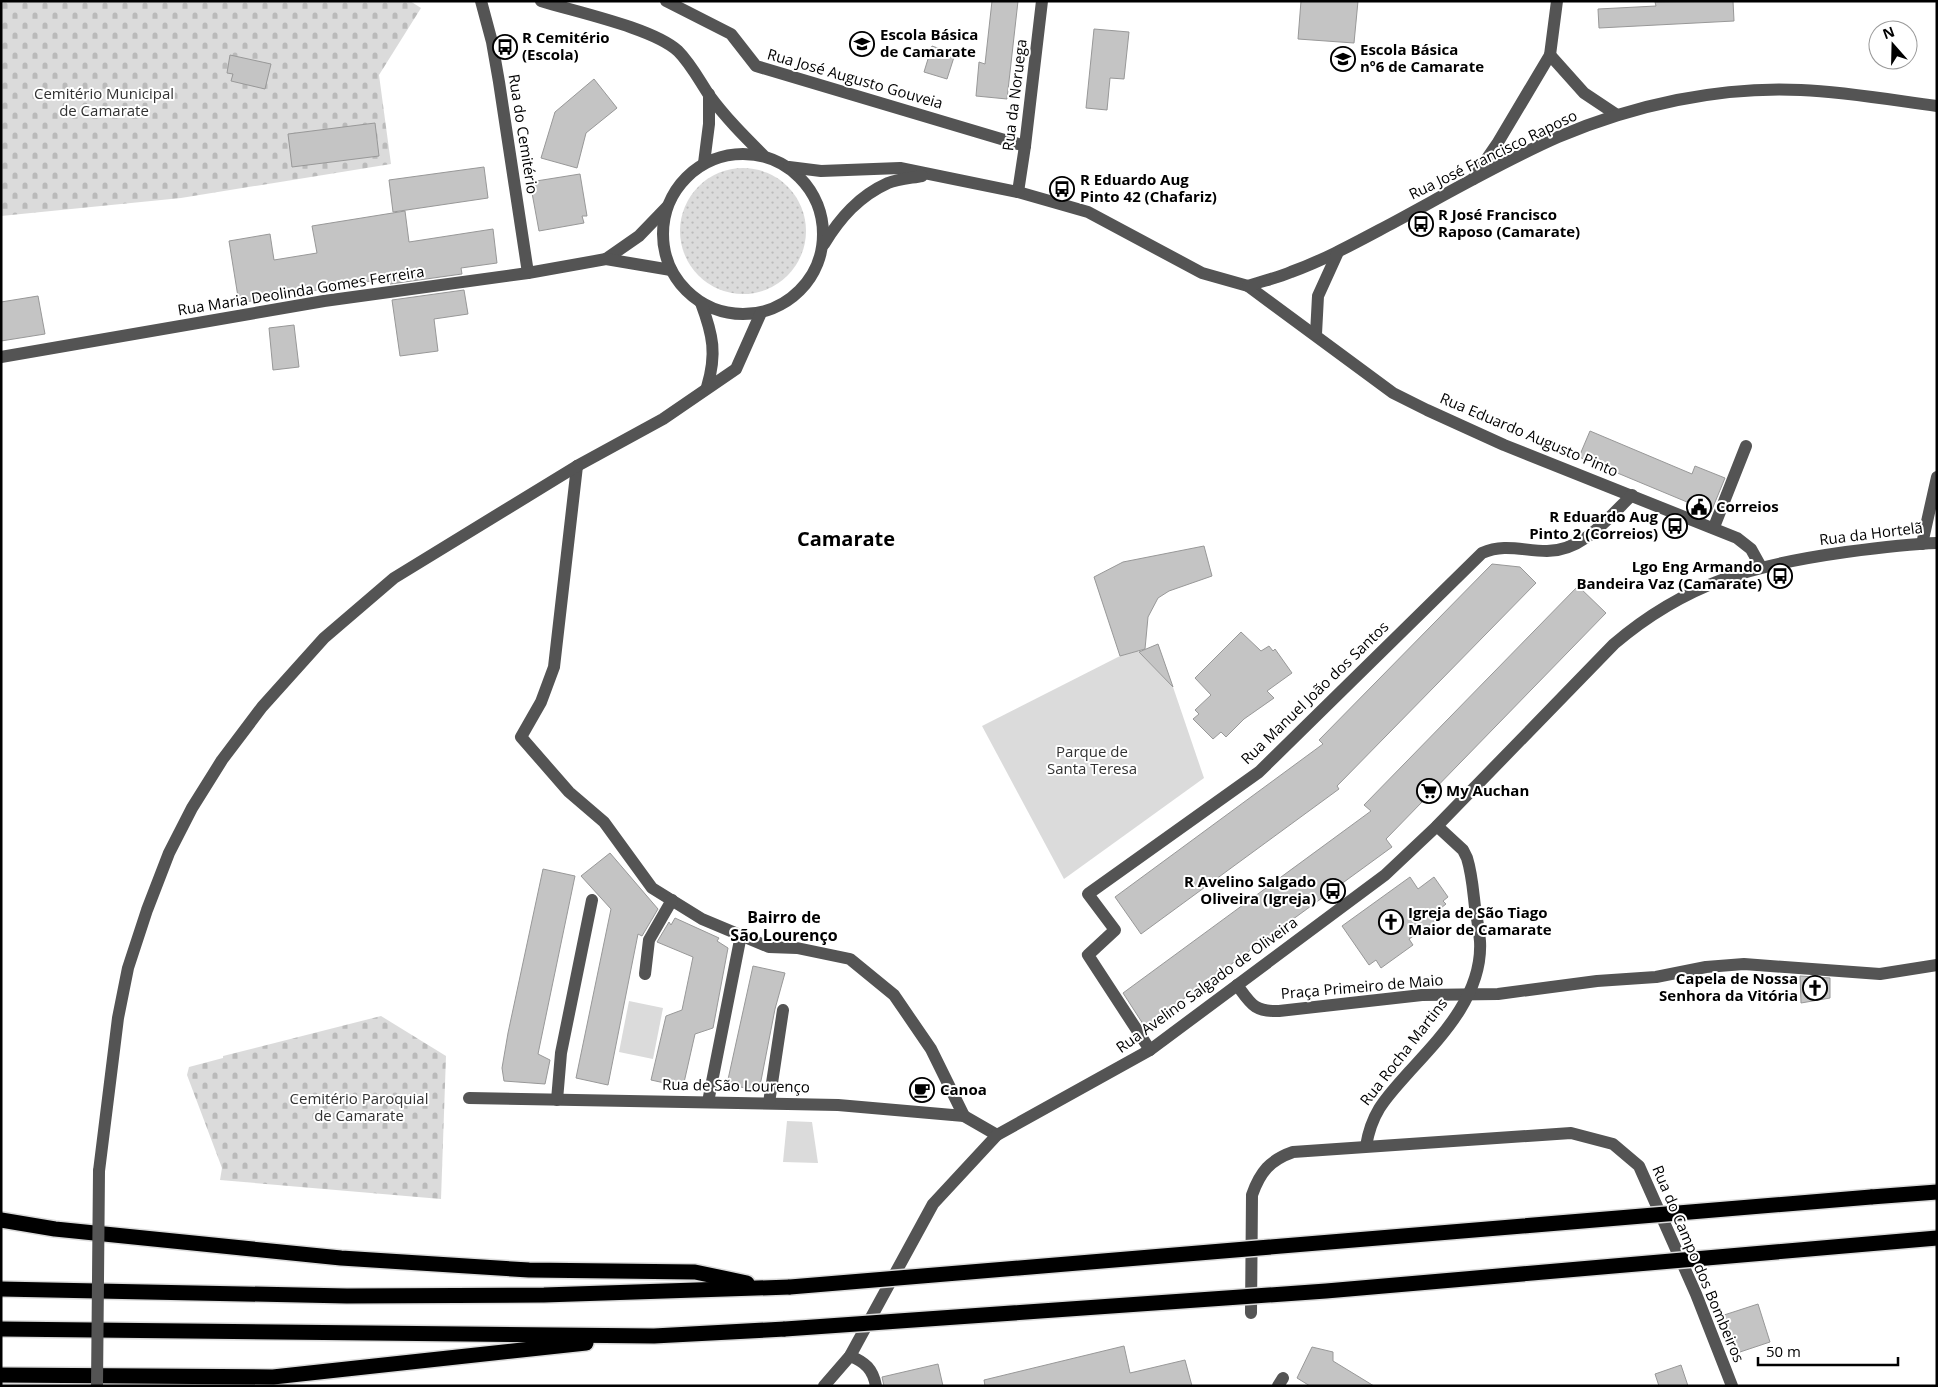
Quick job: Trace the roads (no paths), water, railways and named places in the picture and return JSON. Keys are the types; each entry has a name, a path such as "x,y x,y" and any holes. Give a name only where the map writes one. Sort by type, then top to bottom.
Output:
{"highway":[{"path":"1,1289 544,1296 790,1287 1937,1192"},
{"path":"1,1220 55,1229 341,1258 529,1270 695,1272 770,1288"},
{"path":"1,1328 654,1336 785,1330 1335,1290 1937,1238"},
{"path":"1,1375 273,1376 654,1336"}],"street":[{"name":"Rua do Cemitério","path":"481,1 492,42 499,82 528,273"},
{"path":"541,1 660,39 677,50 740,133 763,155 790,167 821,171 900,168 1018,192 1088,212 1202,273 1248,286"},
{"name":"Rua José Augusto Gouveia","path":"666,1 731,34 756,66 1026,146"},
{"name":"Rua da Noruega","path":"1018,192 1026,146 1042,1"},
{"path":"1472,180 1497,144 1550,55 1557,1"},
{"path":"1550,55 1584,93 1617,115"},
{"name":"Rua José Francisco Raposo","path":"1248,286 1291,272 1338,252 1472,180 1558,137 1617,115 1681,100 1746,91 1800,90 1850,94 1937,106"},
{"path":"704,163 709,124 709,94"},
{"path":"763,155 733,154 704,163 688,174 676,190 667,207 662,239 671,270 684,289 701,303 722,312 760,315 797,294 815,272 824,244 842,216 864,198 889,183 928,174"},
{"path":"790,167 810,188 822,215 824,244"},
{"name":"Rua Maria Deolinda Gomes Ferreira","path":"606,259 639,236 667,207"},
{"path":"1316,334 1318,296 1338,252"},
{"name":"Rua Maria Deolinda Gomes Ferreira","path":"1,357 324,301 528,273 606,259 671,270"},
{"name":"Rua Eduardo Augusto Pinto","path":"1248,286 1393,392 1427,410 1504,445 1714,527 1746,543 1761,567"},
{"path":"701,303 710,328 714,352 707,387"},
{"path":"98,1386 99,1171 113,1045 128,968 147,910 169,853 192,808 222,760 262,706 324,638 394,578 577,466 663,419 707,387 722,380 736,369 760,315"},
{"path":"1714,527 1746,446"},
{"path":"577,466 554,667 541,702 522,737 569,792 604,822 652,888 702,919 769,947 797,948 850,959 894,995 931,1049 964,1116"},
{"path":"1922,544 1937,477"},
{"name":"Rua Manuel João dos Santos","path":"1150,1050 1088,955 1116,930 1088,894 1259,772 1482,553 1500,547 1546,551 1570,547 1593,533 1632,496"},
{"name":"Rua da Hortelã","path":"1698,589 1761,567 1808,558 1937,543"},
{"name":"Rua Avelino Salgado de Oliveira","path":"824,1386 850,1356 933,1204 998,1135 1150,1050 1385,875 1437,826 1626,633 1655,611 1698,589"},
{"path":"1437,826 1463,850 1470,868 1480,942 1478,964 1468,994"},
{"path":"557,1100 561,1053 592,900"},
{"path":"645,974 649,940 672,900"},
{"path":"708,1102 740,935"},
{"name":"Praça Primeiro de Maio","path":"1237,985 1252,1005 1259,1010 1267,1011 1422,995 1498,994 1597,981 1656,977 1706,967 1744,964 1880,974 1937,965"},
{"name":"Rua Rocha Martins","path":"1366,1146 1369,1129 1379,1105 1443,1034 1468,994"},
{"path":"769,1103 783,1010"},
{"name":"Rua de São Lourenço","path":"469,1098 838,1104 964,1116 998,1135"},
{"name":"Rua do Campo dos Bombeiros","path":"1366,1146 1571,1133 1613,1144 1639,1166 1696,1294 1732,1386"},
{"path":"1250,1313 1252,1195 1258,1177 1266,1166 1279,1157 1293,1152 1366,1146"},
{"path":"850,1356 863,1362 872,1370 876,1386"}],"place":[{"name":"Escola Básica de Camarate","path":"862,44"},
{"name":"R Cemitério (Escola)","path":"505,47"},
{"name":"Escola Básica nº6 de Camarate","path":"1343,59"},
{"name":"R Eduardo Aug Pinto 42 (Chafariz)","path":"1062,189"},
{"name":"R José Francisco Raposo (Camarate)","path":"1421,224"},
{"name":"Correios","path":"1699,507"},
{"name":"R Eduardo Aug Pinto 2 (Correios)","path":"1675,526"},
{"name":"Lgo Eng Armando Bandeira Vaz (Camarate)","path":"1780,576"},
{"name":"My Auchan","path":"1429,791"},
{"name":"R Avelino Salgado Oliveira (Igreja)","path":"1333,891"},
{"name":"Igreja de São Tiago Maior de Camarate","path":"1391,922"},
{"name":"Capela de Nossa Senhora da Vitória","path":"1815,988"},
{"name":"Canoa","path":"922,1090"}],"district":[{"name":"Camarate","path":"846,539"},
{"name":"Bairro de São Lourenço","path":"784,926"}],"park label":[{"name":"Cemitério Municipal de Camarate","path":"104,102"},
{"name":"Parque de Santa Teresa","path":"1092,760"},
{"name":"Cemitério Paroquial de Camarate","path":"359,1108"}]}
